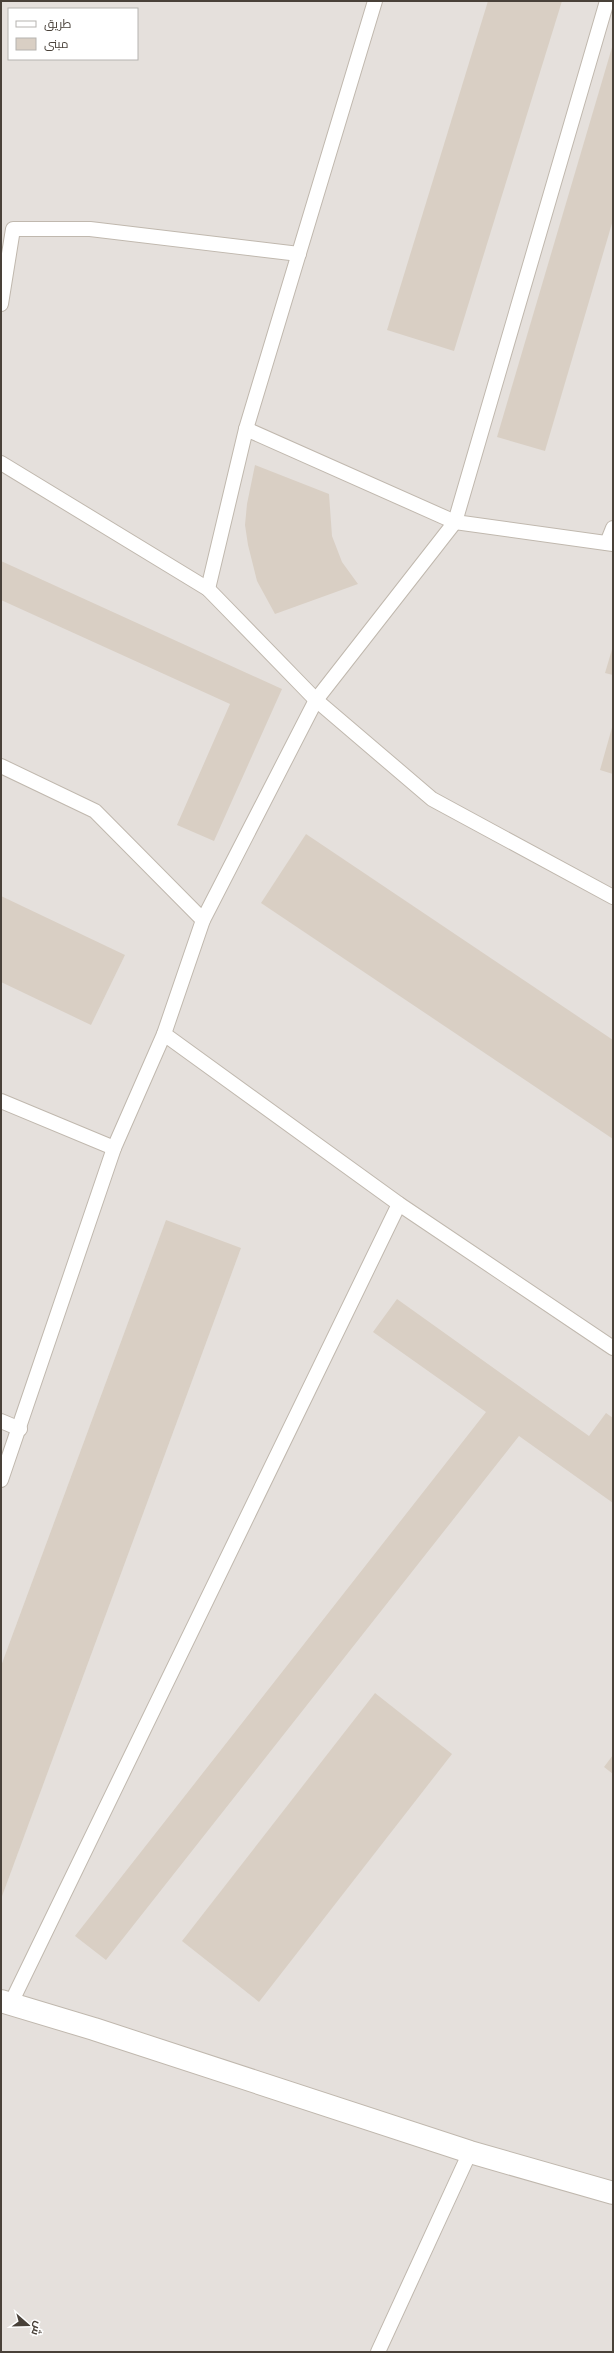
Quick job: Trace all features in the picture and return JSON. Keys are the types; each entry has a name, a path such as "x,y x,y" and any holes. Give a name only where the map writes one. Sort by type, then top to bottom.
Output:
{"street":[{"path":"6,2002 470,2152 613,2193"}],"lane":[{"path":"208,589 246,429 375,1"},
{"path":"1,1480 20,1429 114,1148 164,1034 203,920 316,700 455,522 607,1"},
{"path":"1,304 13,229 90,229 299,254"},
{"path":"246,429 455,522 610,543 613,528"},
{"path":"1,463 208,589 316,700 432,799 613,897"},
{"path":"1,766 95,811 203,920"},
{"path":"164,1034 399,1204 613,1348"},
{"path":"1,1101 114,1148"},
{"path":"6,2002 399,1204"},
{"path":"1,1421 20,1429"},
{"path":"378,2352 470,2152"}],"shaded area":[{"path":"1,1 613,1 613,2352 1,2352"}],"building":[{"path":"488,1 562,1 454,351 387,330"},
{"path":"613,44 613,220 545,451 497,437"},
{"path":"255,465 329,494 332,536 342,562 358,584 275,614 257,581 248,545 245,525 247,504"},
{"path":"1,561 282,689 214,841 177,825 230,704 1,600"},
{"path":"613,646 613,675 605,673"},
{"path":"613,724 613,774 600,770"},
{"path":"306,834 613,1040 613,1139 261,903"},
{"path":"1,896 125,955 91,1025 1,982"},
{"path":"166,1220 241,1248 1,1899 1,1666"},
{"path":"397,1299 589,1436 606,1413 613,1418 613,1503 519,1436 106,1960 75,1936 486,1412 373,1332"},
{"path":"375,1693 452,1754 259,2002 182,1941"},
{"path":"613,1755 613,1774 604,1767"}]}
